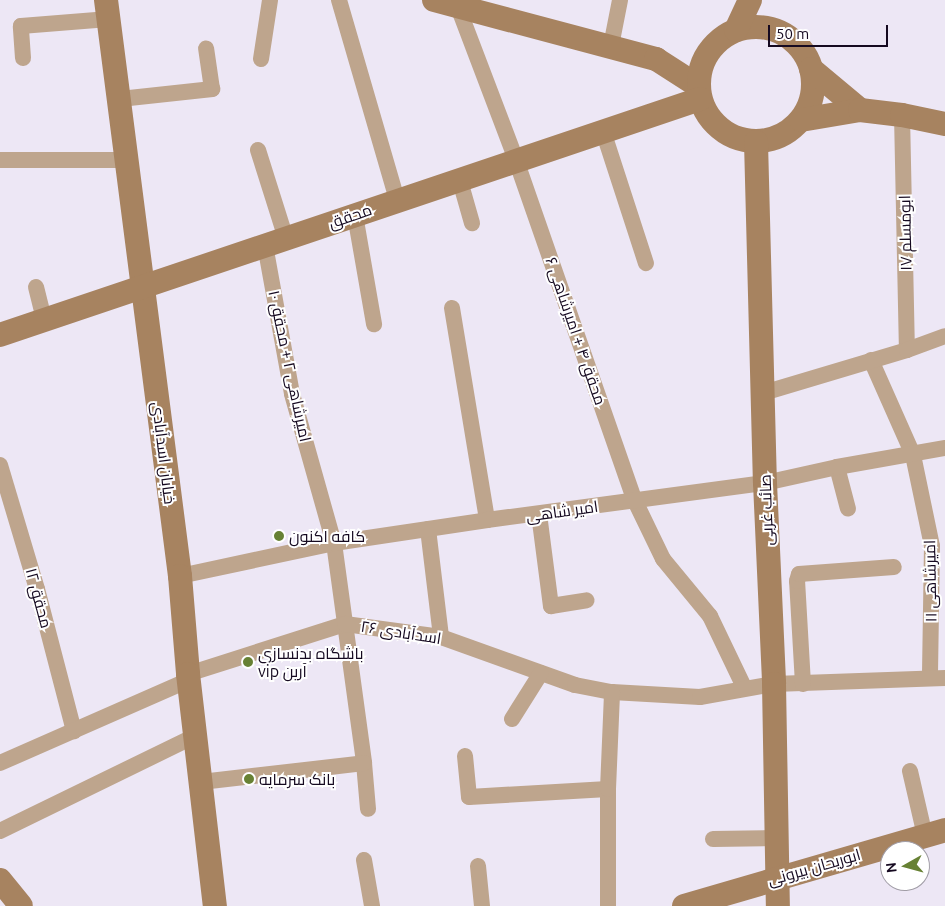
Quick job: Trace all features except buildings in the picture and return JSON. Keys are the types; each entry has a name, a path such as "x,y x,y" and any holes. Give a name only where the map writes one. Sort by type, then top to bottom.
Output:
{"main road":[{"path":"434,0 459,3 656,59 706,55"},
{"path":"736,30 750,0"},
{"path":"760,0 774,29"},
{"name":"خیابان اسدآبادی","path":"107,9 128,160 180,576 195,736 215,906"},
{"path":"755,26 774,29 790,38 803,52 811,69 813,86 810,104 801,120 789,132 773,140 756,142 741,140 727,134 715,125 706,113 699,92 700,70 706,55 719,40 736,30 755,26"},
{"path":"656,59 699,92"},
{"path":"811,69 860,110"},
{"name":"محقق","path":"0,335 397,200 460,181 603,131 699,92"},
{"path":"801,120 860,110 902,115 945,124"},
{"name":"صائب غربی","path":"756,142 765,483 774,684 778,906"},
{"name":"ابوریحان بیرونی","path":"684,906 777,877 935,833"},
{"path":"0,880 21,906"}],"street":[{"path":"262,59 270,0"},
{"path":"339,0 397,200"},
{"path":"611,46 620,0"},
{"name":"محقق ۴ + امیرشاهی ۶","path":"459,3 485,82 516,160 635,501 663,559 710,616 744,687"},
{"path":"23,58 21,26 107,9"},
{"path":"120,99 212,89 206,48"},
{"name":"ابومسلم ۱۷","path":"902,115 907,350"},
{"path":"603,131 646,263"},
{"name":"امیرشاهی ۲ + محقق ۱۰","path":"258,150 276,242 292,394 334,543 364,763 368,809"},
{"path":"0,160 128,160"},
{"path":"460,181 472,223"},
{"path":"355,215 374,324"},
{"path":"36,287 44,320"},
{"path":"452,308 487,520"},
{"path":"763,393 907,350 945,336"},
{"name":"امیرشاهی ۱۱","path":"871,360 913,455 932,546 938,678"},
{"name":"امیر شاهی","path":"180,576 334,543 487,520 765,483 837,467 945,448"},
{"name":"محقق ۱۲","path":"0,465 37,589 74,731"},
{"path":"837,467 848,509"},
{"path":"539,514 551,606 587,600"},
{"path":"428,529 441,637"},
{"path":"803,684 797,580 799,574 894,567"},
{"name":"اسدآبادی ۲۶","path":"0,763 74,731 189,677 345,624 441,637 575,685 612,692 700,697 744,687 774,684 803,684 887,678 938,678"},
{"path":"512,719 541,672"},
{"path":"608,906 608,789 612,692"},
{"path":"0,831 195,736"},
{"path":"466,756 469,797 608,789"},
{"path":"201,782 364,763"},
{"path":"910,771 935,833"},
{"path":"713,839 776,838"},
{"path":"364,860 372,906"},
{"path":"478,866 482,906"}],"place":[{"name":"کافه اکنون","path":"279,536"},
{"name":"باشگاه بدنسازی vip آرین","path":"248,662"},
{"name":"بانک سرمایه","path":"249,779"}]}
